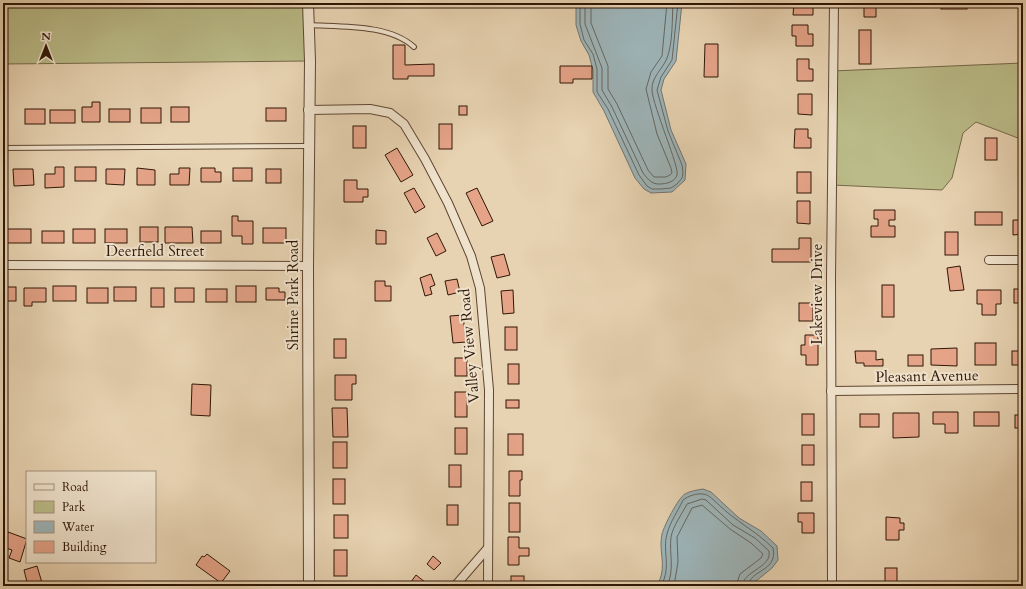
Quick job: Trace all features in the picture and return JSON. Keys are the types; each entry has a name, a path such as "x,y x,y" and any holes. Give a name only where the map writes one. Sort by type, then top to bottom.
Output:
{"street":[{"name":"Shrine Park Road","path":"308,3 310,61 308,110 310,586"},
{"name":"Lakeview Drive","path":"832,586 831,391 834,3"},
{"name":"Valley View Road","path":"308,110 370,109 390,113 404,124 432,172 471,256 480,288 488,383 488,586"},
{"path":"989,260 1023,260"},
{"name":"Deerfield Street","path":"3,265 308,266"},
{"name":"Pleasant Avenue","path":"831,391 1023,389"},
{"path":"455,586 488,549"}],"lane":[{"path":"308,25 383,31 396,34 414,47"},
{"path":"3,148 308,146"}],"green space":[{"path":"3,3 308,3 310,61 3,64"},
{"path":"1023,63 1023,140 976,122 963,133 952,178 942,190 832,185 832,71"}],"water":[{"path":"576,3 682,3 676,61 664,79 661,90 671,130 686,164 685,180 672,192 651,193 644,189 635,178 604,111 593,92 593,70 589,55 581,41 576,25"},
{"path":"703,489 711,492 739,518 761,531 777,546 778,560 772,568 750,586 657,586 662,572 662,534 668,519 675,506 685,494 691,491"}],"building":[{"path":"794,3 810,3 810,7 813,7 813,15 793,15"},
{"path":"859,3 876,3 876,17 864,17 864,6 859,6"},
{"path":"941,3 967,3 967,9 941,9"},
{"path":"792,25 808,25 808,34 813,34 813,46 796,46 796,36 792,36"},
{"path":"859,30 871,30 871,64 859,64"},
{"path":"705,44 718,44 718,77 704,77"},
{"path":"393,45 405,45 405,65 434,64 434,76 408,76 408,79 393,79"},
{"path":"797,59 809,59 809,69 813,69 813,81 797,81"},
{"path":"560,66 592,66 592,79 573,79 573,83 560,83"},
{"path":"798,94 812,94 812,115 798,114"},
{"path":"92,102 100,102 100,122 82,122 82,107 92,107"},
{"path":"459,106 467,106 467,115 459,115"},
{"path":"171,107 189,107 189,122 171,122"},
{"path":"141,108 161,108 161,123 141,123"},
{"path":"266,108 286,108 286,121 266,121"},
{"path":"25,109 45,109 45,124 25,124"},
{"path":"109,109 130,109 130,122 109,122"},
{"path":"50,110 75,110 75,123 50,123"},
{"path":"439,124 452,124 452,149 439,149"},
{"path":"353,126 366,126 366,148 353,148"},
{"path":"795,129 808,129 808,138 811,138 811,148 794,148"},
{"path":"985,138 997,138 997,160 985,160"},
{"path":"397,148 413,175 401,182 385,155"},
{"path":"55,167 64,167 64,187 45,188 45,174 55,174"},
{"path":"75,167 96,167 96,181 75,181"},
{"path":"137,168 155,170 155,185 137,185"},
{"path":"179,168 190,168 189,185 170,185 170,174 179,174"},
{"path":"201,168 215,168 215,172 221,172 221,182 201,182"},
{"path":"233,168 252,168 252,181 233,181"},
{"path":"13,169 33,169 34,185 14,186"},
{"path":"106,169 125,169 124,185 106,184"},
{"path":"266,169 281,169 281,183 266,183"},
{"path":"797,172 811,172 811,193 797,193"},
{"path":"344,180 357,180 357,189 368,189 368,197 363,197 363,202 344,202"},
{"path":"414,188 425,207 415,213 404,193"},
{"path":"477,188 493,221 482,226 466,193"},
{"path":"797,201 810,201 810,224 797,223"},
{"path":"874,210 895,210 895,220 889,220 889,226 895,226 895,237 871,237 871,226 878,226 878,219 874,219"},
{"path":"975,212 1002,212 1002,225 975,225"},
{"path":"232,216 238,216 238,221 253,221 253,244 242,244 242,236 232,236"},
{"path":"1013,220 1023,220 1023,234 1013,235"},
{"path":"140,227 158,227 158,242 140,242"},
{"path":"165,227 192,227 193,243 165,243"},
{"path":"263,228 286,228 286,243 263,243"},
{"path":"6,229 31,229 31,243 6,243"},
{"path":"73,229 95,229 95,243 73,243"},
{"path":"105,229 127,229 127,243 105,243"},
{"path":"376,230 386,231 386,244 376,244"},
{"path":"42,231 64,231 64,243 42,243"},
{"path":"201,231 221,231 221,243 201,243"},
{"path":"945,232 958,232 958,255 945,255"},
{"path":"437,233 446,251 436,256 427,238"},
{"path":"799,238 811,238 811,262 772,262 772,249 799,249"},
{"path":"504,254 510,275 497,278 491,257"},
{"path":"960,266 964,290 950,291 947,268"},
{"path":"431,274 435,285 430,287 432,294 425,296 420,278"},
{"path":"457,279 460,292 448,295 445,281"},
{"path":"375,281 385,281 385,286 391,286 391,301 375,301"},
{"path":"882,285 894,285 894,317 882,317"},
{"path":"53,286 76,286 76,301 53,301"},
{"path":"236,286 256,286 256,302 236,302"},
{"path":"3,287 16,287 16,301 3,301"},
{"path":"114,287 136,287 136,301 114,301"},
{"path":"24,288 46,288 46,302 32,302 32,306 24,306"},
{"path":"87,288 108,288 108,303 87,303"},
{"path":"151,288 164,288 164,307 151,307"},
{"path":"175,288 194,288 194,302 175,302"},
{"path":"266,288 279,288 279,292 285,292 285,300 266,300"},
{"path":"206,289 227,289 227,302 206,302"},
{"path":"1014,289 1023,289 1023,303 1014,303"},
{"path":"513,290 514,313 503,314 501,291"},
{"path":"977,290 1001,290 1001,304 996,304 996,315 982,315 982,304 977,304"},
{"path":"799,303 813,303 813,321 799,321"},
{"path":"463,315 466,342 453,343 450,316"},
{"path":"505,327 517,327 517,350 505,350"},
{"path":"805,335 818,335 818,365 806,365 806,355 801,355 801,345 805,345"},
{"path":"334,339 346,339 346,358 334,358"},
{"path":"975,343 996,343 996,365 975,365"},
{"path":"957,348 957,366 931,365 931,349"},
{"path":"855,351 876,351 876,360 883,359 883,366 864,366 864,363 856,363"},
{"path":"1012,351 1023,351 1023,365 1012,365"},
{"path":"908,355 923,355 923,366 908,366"},
{"path":"455,358 467,358 467,376 455,376"},
{"path":"508,364 519,364 519,384 508,384"},
{"path":"335,375 356,375 356,384 352,384 352,400 335,400"},
{"path":"192,384 211,385 210,416 191,415"},
{"path":"455,392 467,392 467,417 455,417"},
{"path":"506,400 519,400 519,408 506,408"},
{"path":"332,408 347,408 348,437 333,437"},
{"path":"933,412 958,412 958,433 945,433 945,424 933,424"},
{"path":"974,412 999,412 999,426 974,426"},
{"path":"893,413 919,413 919,437 893,438"},
{"path":"802,414 814,414 814,435 802,435"},
{"path":"860,414 879,414 879,427 860,427"},
{"path":"1015,415 1023,415 1023,428 1015,428"},
{"path":"455,428 467,428 467,454 455,454"},
{"path":"508,434 523,434 523,455 508,455"},
{"path":"333,442 347,442 347,468 333,468"},
{"path":"802,445 814,445 814,465 802,465"},
{"path":"449,465 461,465 461,487 449,487"},
{"path":"509,471 522,471 522,480 520,480 520,496 509,496"},
{"path":"333,479 345,479 345,504 333,504"},
{"path":"801,482 812,482 812,501 801,501"},
{"path":"509,503 520,503 520,532 509,532"},
{"path":"447,505 458,505 458,525 447,525"},
{"path":"798,513 814,513 814,533 802,533 802,522 798,522"},
{"path":"334,515 348,515 348,538 334,538"},
{"path":"886,517 900,518 900,523 904,523 904,530 899,530 899,540 886,540"},
{"path":"8,532 26,539 20,562 9,558 12,550 3,547"},
{"path":"508,537 519,537 519,548 529,548 529,556 519,556 519,565 508,565"},
{"path":"334,550 347,550 347,576 334,576"},
{"path":"207,554 230,571 221,583 196,565 202,556 204,557"},
{"path":"433,556 441,563 434,570 427,564"},
{"path":"37,566 43,586 28,586 24,570"},
{"path":"885,568 897,568 897,586 885,586"},
{"path":"416,575 425,582 423,586 408,586"},
{"path":"511,576 524,576 524,586 511,586"}]}
